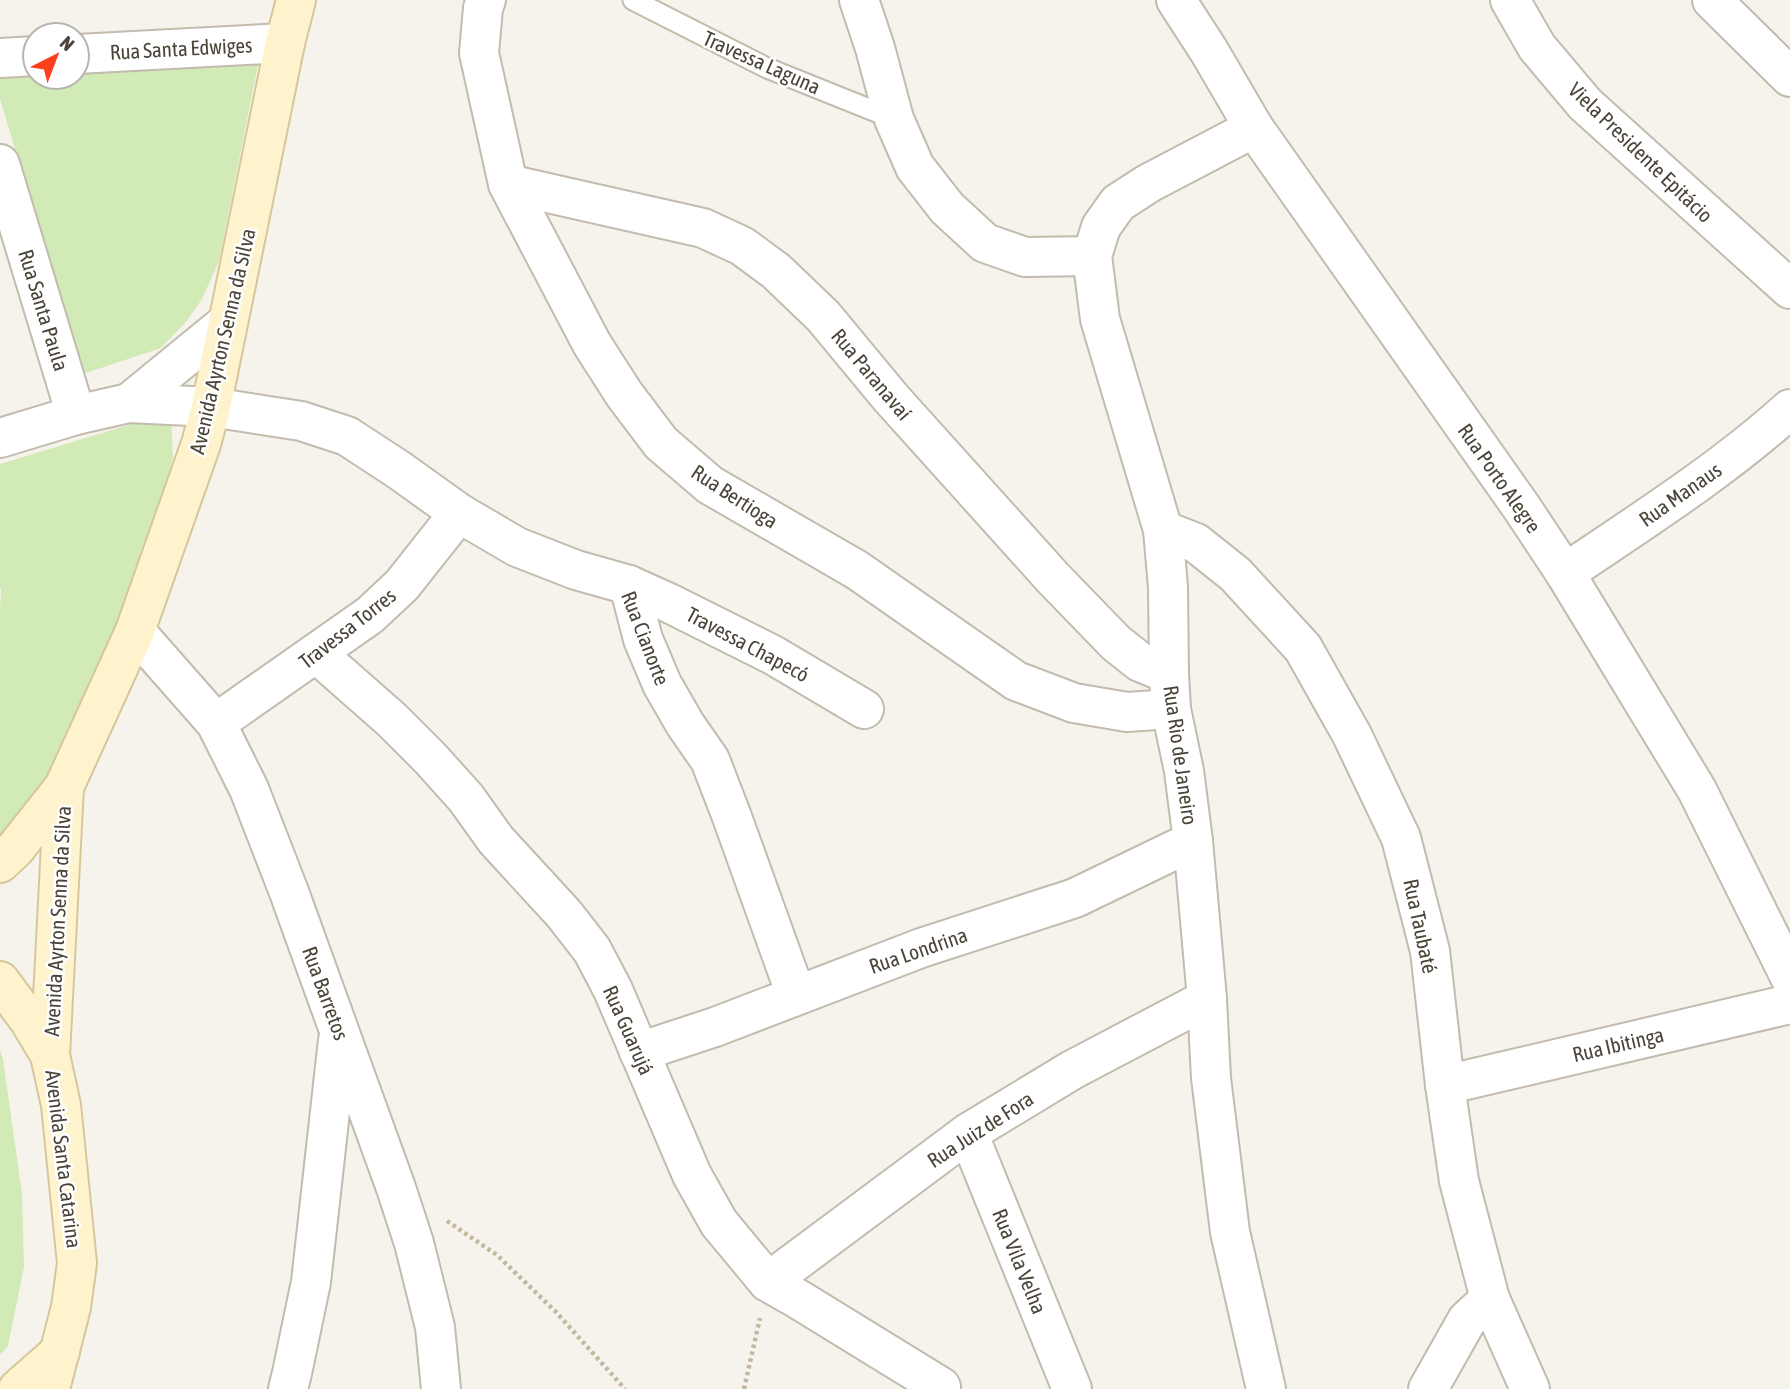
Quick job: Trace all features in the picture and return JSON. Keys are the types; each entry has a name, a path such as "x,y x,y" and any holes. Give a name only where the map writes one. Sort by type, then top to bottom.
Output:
{"main road":[{"name":"Avenida Ayrton Senna da Silva","path":"0,863 15,849 64,786 135,631 201,444 296,0"},
{"name":"Avenida Ayrton Senna da Silva","path":"50,1055 64,786"},
{"name":"Avenida Santa Catarina","path":"0,981 29,1020 50,1055 61,1105 77,1263 71,1307 50,1389"},
{"path":"18,1389 60,1352"}],"street":[{"name":"Rua Bertioga","path":"485,0 479,53 508,184 592,344 624,394 661,443 710,485 857,570 1016,681 1074,703 1127,712 1170,691"},
{"path":"859,0 876,48 894,119 915,167 947,208 985,243 1025,257 1092,256"},
{"name":"Rua Porto Alegre","path":"1176,0 1254,128 1565,573 1697,790 1790,977"},
{"name":"Viela Presidente Epitácio","path":"1510,0 1538,47 1586,104 1790,289"},
{"path":"1712,0 1790,77"},
{"name":"Rua Santa Edwiges","path":"91,53 285,43"},
{"path":"0,58 21,57"},
{"name":"Rua Rio de Janeiro","path":"1254,128 1149,183 1118,203 1101,227 1092,256 1100,319 1163,530 1168,587 1170,691 1193,841 1211,1078 1230,1232 1266,1389"},
{"name":"Rua Santa Paula","path":"0,164 76,415"},
{"name":"Rua Paranavaí","path":"508,184 703,228 742,246 776,271 823,316 891,398 1053,578 1116,643 1170,691"},
{"path":"0,438 76,415 129,403 228,322"},
{"name":"Rua Cianorte","path":"129,403 211,407 301,421 346,436 459,513 517,547 576,570 629,585 643,639 662,684 710,760 796,995"},
{"name":"Rua Manaus","path":"1565,573 1758,438 1790,409"},
{"name":"Travessa Torres","path":"216,723 370,615 402,585 459,513"},
{"name":"Rua Taubaté","path":"1163,530 1196,543 1236,573 1303,648 1352,735 1401,838 1430,951 1459,1181 1490,1299 1530,1389"},
{"name":"Travessa Chapecó","path":"629,585 773,655 864,709"},
{"name":"Rua Barretos","path":"135,631 216,723 249,789 289,892 414,1243 435,1327 441,1389"},
{"name":"Rua Guarujá","path":"317,654 392,720 430,758 592,950 613,990 692,1175 719,1223 768,1282 941,1387"},
{"name":"Rua Londrina","path":"639,1052 715,1027 921,948 1075,898 1193,841"},
{"name":"Rua Juiz de Fora","path":"768,1282 968,1133 1072,1070 1207,999"},
{"name":"Rua Ibitinga","path":"1445,1085 1790,1004"},
{"path":"288,1389 311,1282 339,1031"},
{"name":"Rua Vila Velha","path":"968,1133 1072,1389"},
{"path":"1428,1389 1467,1320 1490,1299"}],"lane":[{"name":"Travessa Laguna","path":"633,0 767,68 894,119"}],"path":[{"path":"396,1188 497,1255 556,1312 625,1389"},
{"path":"744,1389 768,1282"}],"green space":[{"path":"259,60 219,261 202,299 186,322 161,348 83,374 0,99 0,73 21,72 21,91 91,91 91,69"},
{"path":"171,412 173,458 130,606 68,745 23,816 0,837 0,464"},
{"path":"0,1051 22,1194 24,1267 8,1346 0,1355"}]}
